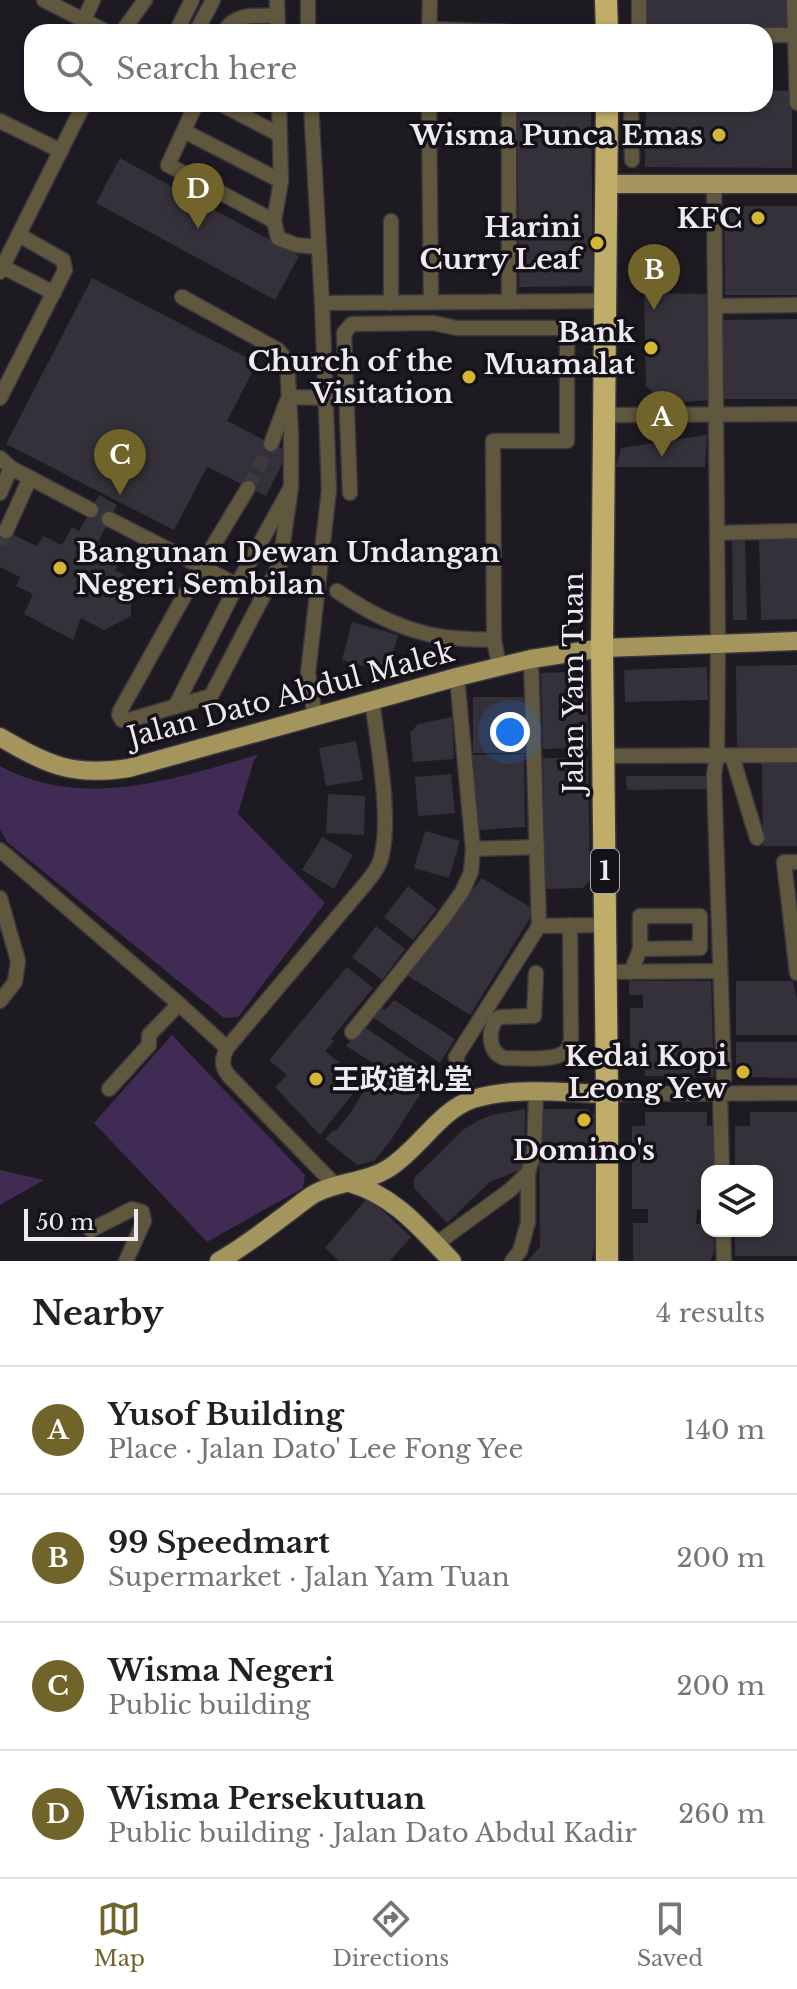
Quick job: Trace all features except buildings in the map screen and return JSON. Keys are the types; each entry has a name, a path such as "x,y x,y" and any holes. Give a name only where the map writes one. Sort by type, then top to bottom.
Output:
{"highway":[{"path":"606,0 607,24"},
{"name":"Jalan Yam Tuan","path":"607,112 602,648 607,1261"}],"main road":[{"path":"607,184 797,184"},
{"name":"Jalan Dato Abdul Malek","path":"0,737 51,764 104,772 129,768 499,665 602,648 797,641"},
{"path":"219,1261 252,1241 313,1194 385,1171 408,1155 452,1110 469,1101 511,1092 607,1094"},
{"path":"342,1184 366,1188 384,1196 452,1261"}],"street":[{"path":"44,0 92,24"},
{"path":"84,20 93,0"},
{"path":"128,24 145,0"},
{"path":"180,24 192,0"},
{"path":"200,24 213,0"},
{"path":"277,0 278,24"},
{"path":"308,0 308,24"},
{"path":"429,24 430,0"},
{"path":"639,0 639,24"},
{"path":"794,0 797,103"},
{"path":"229,24 243,17 277,16"},
{"path":"773,35 795,35"},
{"path":"54,293 1,270 80,112"},
{"path":"192,112 168,165 274,221"},
{"path":"236,112 280,135"},
{"path":"279,112 281,181 274,221 278,238 296,245 319,247"},
{"path":"311,112 329,490 308,673 315,716"},
{"path":"415,323 423,302 429,112"},
{"path":"509,112 514,302 518,328"},
{"path":"631,112 632,160"},
{"path":"0,121 61,151"},
{"path":"184,131 281,181"},
{"path":"714,184 718,643 725,755 757,838"},
{"path":"391,221 391,303"},
{"path":"0,398 65,270 63,260 19,235"},
{"path":"182,297 278,350 287,361 292,452 283,550 280,564 211,696 122,720 119,715 248,488"},
{"path":"322,303 606,301"},
{"path":"715,306 797,305"},
{"path":"350,493 344,333 352,324 434,323 456,328 567,328 567,441 493,441 494,640 499,665"},
{"path":"287,361 324,361"},
{"path":"289,397 325,398"},
{"path":"271,444 289,397"},
{"path":"605,415 797,414"},
{"path":"0,493 6,463 91,510"},
{"path":"6,531 30,478"},
{"path":"175,707 291,487"},
{"path":"109,519 237,585"},
{"path":"717,533 797,531"},
{"path":"337,591 361,607 422,633 494,640"},
{"path":"469,1101 456,1057 539,926 531,659"},
{"path":"352,1032 442,920 462,892 471,872 473,849 457,677"},
{"path":"342,1184 228,1075 223,1068 223,1058 227,1048 379,864 385,813 372,700"},
{"path":"722,1165 720,1092 724,1078 714,775 725,755"},
{"path":"603,756 797,755"},
{"path":"473,849 537,847"},
{"path":"0,850 227,1048"},
{"path":"797,862 784,862 797,973"},
{"path":"0,898 18,961 15,982 0,1001"},
{"path":"631,972 640,949 640,916 700,916 700,948 640,949"},
{"path":"536,973 534,1016 501,1017 492,1024 492,1049 496,1055 504,1058 554,1057 569,1048 570,925"},
{"path":"539,926 605,925"},
{"path":"606,972 720,971"},
{"path":"109,1089 149,1045 149,1035 179,1004"},
{"path":"512,1261 520,1251 528,1222 528,1173 534,1152 536,1093"},
{"path":"607,1094 797,1093"},
{"path":"436,1244 510,1190 528,1173"},
{"path":"91,1230 132,1209 142,1212 144,1221 126,1261"},
{"path":"723,1237 724,1261"}],"shaded area":[{"path":"259,754 254,760 238,814 325,903 238,1017 224,1018 7,842 0,829 0,766 31,779 63,787 96,789 162,781"},
{"path":"172,1035 305,1175 303,1188 207,1242 94,1123"},
{"path":"0,1170 44,1180 0,1205"}],"tunnel":[{"path":"248,488 271,444"},
{"path":"0,545 6,531"}],"place":[{"name":"Wisma Punca Emas","path":"719,135"},
{"name":"KFC","path":"758,218"},
{"name":"Wisma Persekutuan","path":"198,229"},
{"name":"Harini Curry Leaf","path":"597,243"},
{"name":"99 Speedmart","path":"654,310"},
{"name":"Bank Muamalat","path":"651,348"},
{"name":"Church of the Visitation","path":"469,377"},
{"name":"Yusof Building","path":"662,457"},
{"name":"Wisma Negeri","path":"120,495"},
{"name":"Bangunan Dewan Undangan Negeri Sembilan","path":"60,568"},
{"name":"Kedai Kopi Leong Yew","path":"743,1072"},
{"name":"王政道礼堂","path":"316,1079"},
{"name":"Domino's","path":"584,1120"}]}
